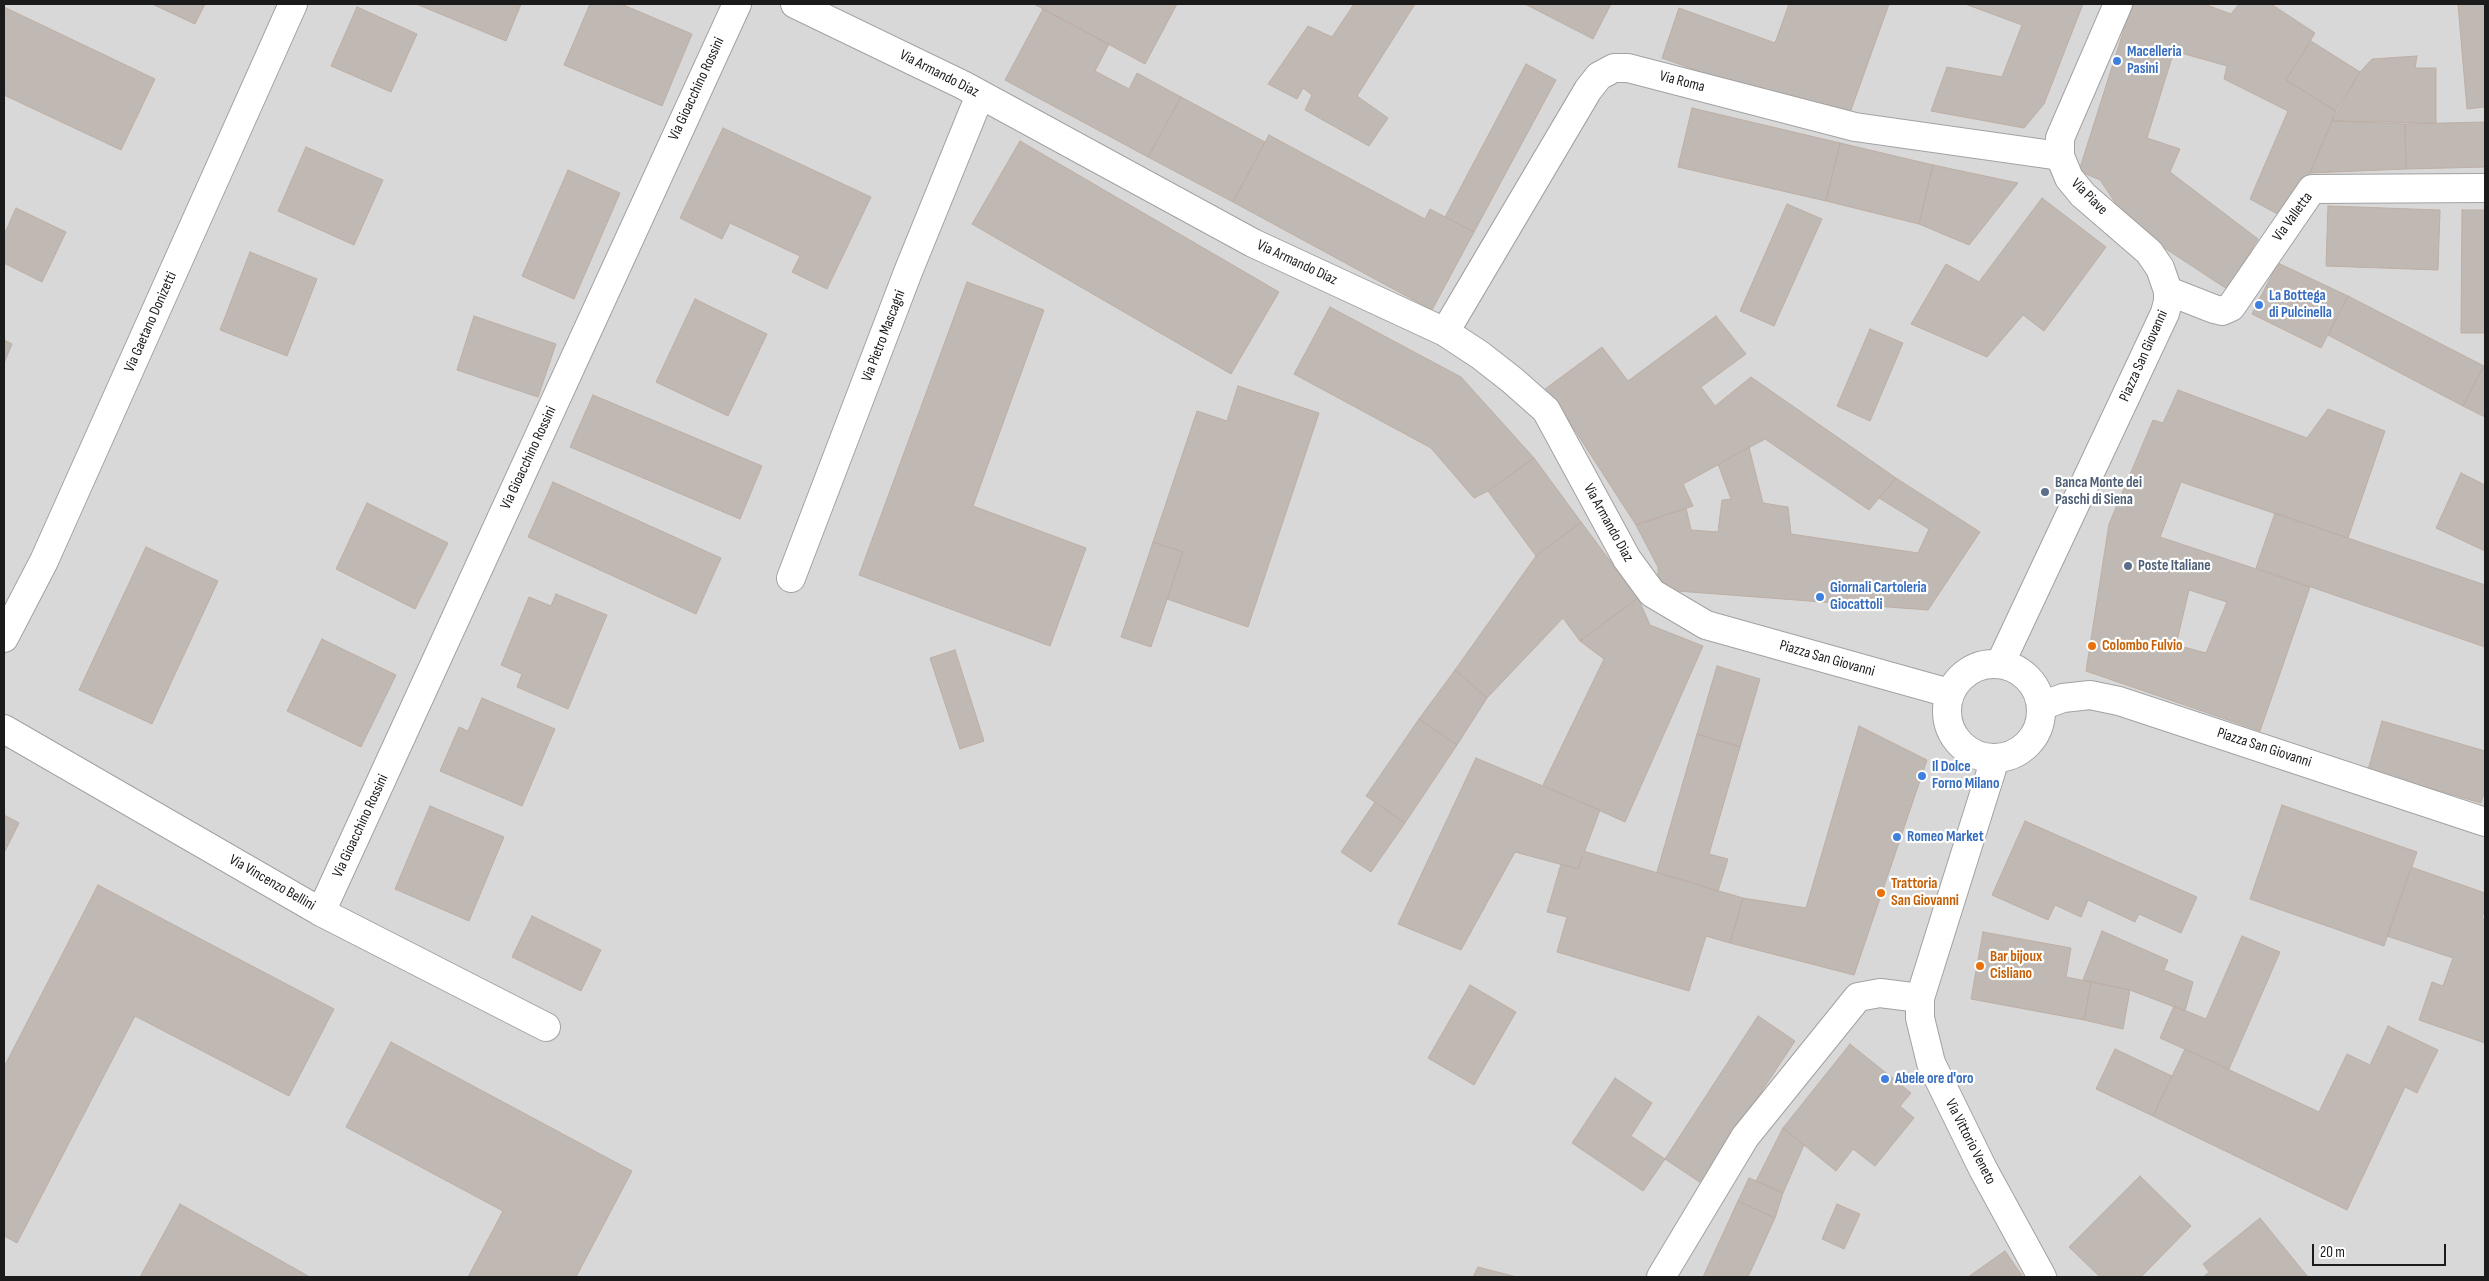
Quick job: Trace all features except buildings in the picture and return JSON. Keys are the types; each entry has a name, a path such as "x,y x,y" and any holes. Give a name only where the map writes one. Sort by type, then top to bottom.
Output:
{"street":[{"name":"Via Gaetano Donizetti","path":"4,638 44,561 293,4"},
{"name":"Via Gioacchino Rossini","path":"321,912 736,4"},
{"name":"Via Armando Diaz","path":"795,4 980,95 1253,243 1445,332 1506,375 1546,410 1627,559 1652,593 1706,624"},
{"name":"Via Piave","path":"2118,4 2060,138 2060,156 2069,178 2083,195 2148,252 2160,268 2168,291"},
{"name":"Via Roma","path":"1445,332 1588,90 1599,76 1614,68 1628,68 1855,127 2060,156"},
{"name":"Via Pietro Mascagni","path":"791,578 905,281 980,95"},
{"name":"Via Valletta","path":"2168,291 2214,309 2222,311 2231,307 2312,189 2485,188"},
{"name":"Piazza San Giovanni","path":"2000,664 2165,313 2168,291"},
{"name":"Piazza San Giovanni","path":"1706,624 1949,693"},
{"path":"1984,664 2000,664 2015,669 2028,678 2036,691 2041,706 2040,722 2034,736 2024,748 2010,756 1995,759 1979,757 1954,738 1948,724 1946,709 1949,693 1958,680 1970,670 1984,664"},
{"name":"Piazza San Giovanni","path":"2041,706 2063,698 2090,695 2119,701 2485,822"},
{"name":"Via Vincenzo Bellini","path":"4,728 321,912 546,1027"},
{"path":"1661,1277 1745,1137 1858,997 1880,993 1920,998 1995,759"},
{"name":"Via Vittorio Veneto","path":"1920,998 1920,1018 1931,1063 1983,1169 2042,1277"}],"shaded area":[{"path":"4,4 2485,4 2485,1277 4,1277"}],"place":[{"name":"Macelleria Pasini","path":"2117,61"},
{"name":"La Bottega di Pulcinella","path":"2259,305"},
{"name":"Banca Monte dei Paschi di Siena","path":"2045,492"},
{"name":"Poste Italiane","path":"2128,566"},
{"name":"Giornali Cartoleria Giocattoli","path":"1820,597"},
{"name":"Colombo Fulvio","path":"2092,646"},
{"name":"Il Dolce Forno Milano","path":"1922,776"},
{"name":"Romeo Market","path":"1897,837"},
{"name":"Trattoria San Giovanni","path":"1881,893"},
{"name":"Bar bijoux Cisliano","path":"1980,966"},
{"name":"Abele ore d'oro","path":"1885,1079"}]}
